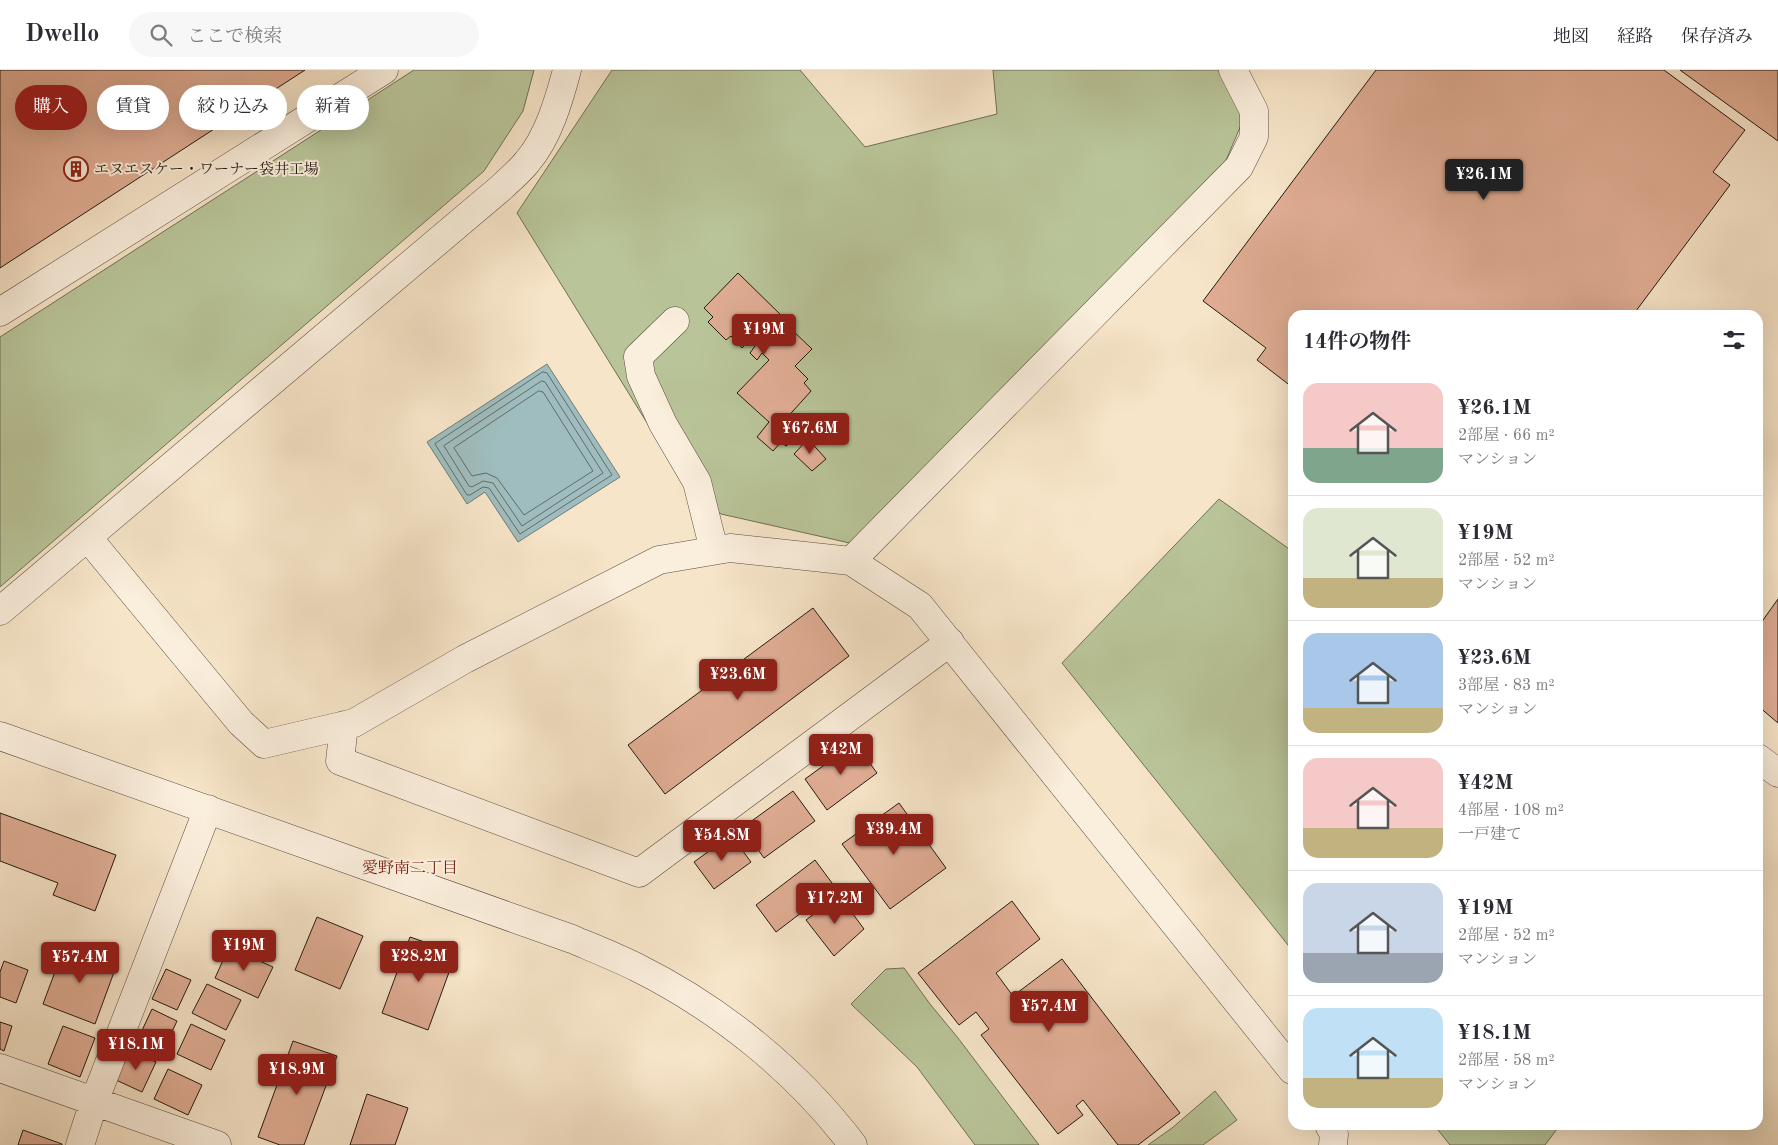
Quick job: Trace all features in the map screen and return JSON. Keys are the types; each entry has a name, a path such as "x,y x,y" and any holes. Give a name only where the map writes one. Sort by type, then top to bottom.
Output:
{"street":[{"path":"0,312 384,70"},
{"path":"0,611 502,187 528,161 548,127 558,102 567,70"},
{"path":"850,561 1240,167 1254,137 1254,111 1232,70"},
{"path":"675,322 638,357 641,376 663,424 697,482 714,550"},
{"path":"88,538 241,723 264,744 354,723 465,660 660,560 730,548 850,561 920,606 1288,1065"},
{"path":"344,725 340,761 639,873 950,642"},
{"path":"0,736 572,939 638,968 728,1023 775,1061 832,1118 852,1145"},
{"path":"1763,762 1778,773"},
{"path":"80,1145 94,1102 208,809"},
{"path":"0,1068 217,1145"},
{"path":"1332,1130 1334,1134 1333,1145"}],"green space":[{"path":"414,70 534,70 523,111 484,171 0,587 0,337 321,130 369,130 369,99"},
{"path":"612,70 800,70 865,147 997,114 993,70 1221,70 1244,118 1224,165 863,546 721,514 688,489 517,213"},
{"path":"1219,499 1288,548 1288,945 1062,663"},
{"path":"904,968 1039,1145 975,1145 917,1067 851,1004 886,969"},
{"path":"1215,1091 1237,1120 1203,1145 1148,1145 1172,1128"},
{"path":"1438,1130 1556,1130 1545,1145 1450,1145"}],"water":[{"path":"547,364 620,477 518,542 485,492 467,504 427,442"}],"building":[{"name":"エヌエスケー・ワーナー袋井工場","path":"0,70 305,70 282,85 179,85 179,130 213,130 0,268"},
{"path":"1376,70 1664,70 1745,130 1713,172 1730,185 1637,310 1288,310 1288,384 1257,360 1266,348 1203,301"},
{"path":"1680,70 1778,70 1778,141"},
{"path":"738,273 783,317 777,323 787,333 791,329 812,349 795,366 808,379 804,383 811,391 784,421 798,436 786,446 781,442 773,451 757,437 769,422 737,393 769,360 762,353 757,360 750,353 755,346 750,340 742,348 731,336 726,340 708,322 713,317 704,308"},
{"path":"808,439 826,459 812,471 794,454"},
{"path":"1778,599 1778,723 1763,710 1763,620"},
{"path":"813,608 849,656 665,794 628,745"},
{"path":"855,743 877,773 827,810 805,779"},
{"path":"793,791 815,821 764,858 742,828"},
{"path":"899,803 946,868 890,909 842,844"},
{"path":"0,813 116,855 95,911 53,895 58,883 0,861"},
{"path":"731,835 751,862 714,889 694,862"},
{"path":"815,860 835,887 776,932 756,905"},
{"path":"839,895 864,929 834,956 806,920"},
{"path":"1012,901 1040,939 996,973 1013,996 1062,959 1180,1113 1138,1145 1118,1145 1083,1100 1076,1106 1083,1115 1058,1134 981,1035 989,1029 976,1012 959,1025 918,973"},
{"path":"317,917 363,936 340,989 295,970"},
{"path":"410,937 456,953 428,1030 382,1013"},
{"path":"65,945 117,964 95,1024 43,1004"},
{"path":"229,947 273,967 258,998 215,978"},
{"path":"4,961 28,970 16,1003 0,997 0,972"},
{"path":"166,969 191,980 177,1010 152,999"},
{"path":"207,984 241,1000 226,1030 192,1013"},
{"path":"152,1009 177,1021 163,1051 138,1039"},
{"path":"0,1022 12,1026 4,1051 0,1049"},
{"path":"191,1024 225,1040 211,1070 177,1054"},
{"path":"63,1026 95,1038 80,1077 48,1064"},
{"path":"293,1041 337,1056 304,1145 280,1145 258,1137"},
{"path":"130,1050 156,1062 142,1092 116,1080"},
{"path":"168,1069 202,1085 188,1115 154,1099"},
{"path":"367,1094 408,1108 395,1145 350,1145"},
{"path":"23,1130 62,1144 62,1145 18,1145"}],"place":[{"name":"エヌエスケー・ワーナー袋井工場","path":"76,169"}],"district":[{"name":"愛野南二丁目","path":"410,867"}]}
